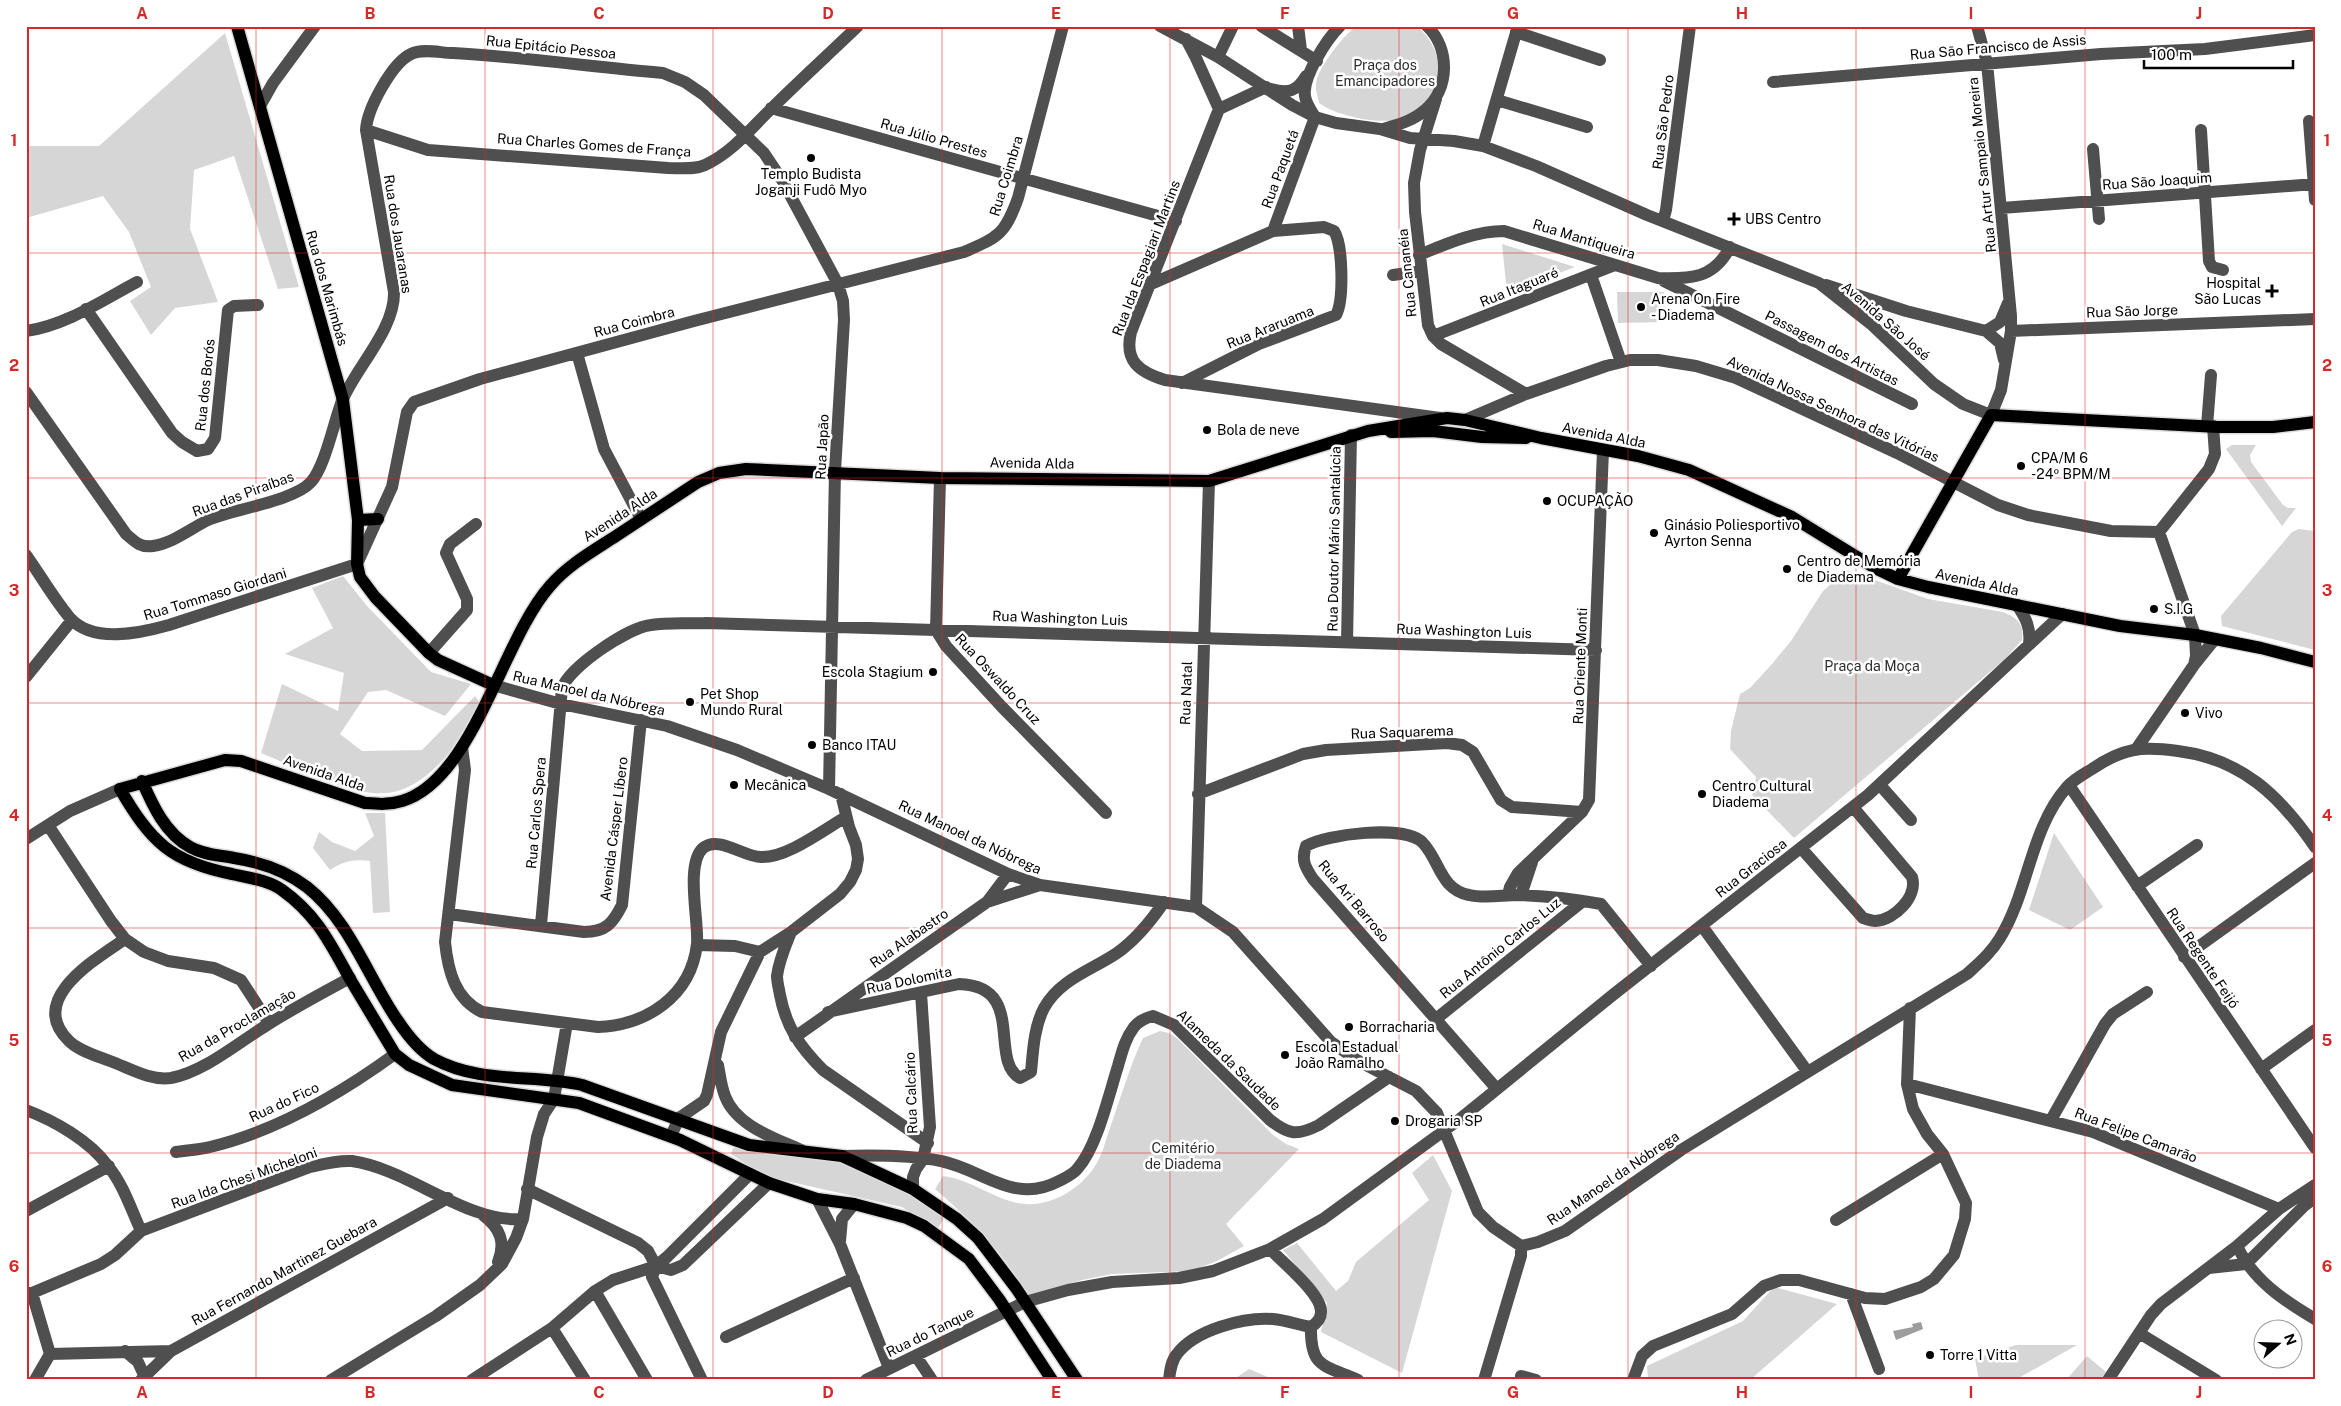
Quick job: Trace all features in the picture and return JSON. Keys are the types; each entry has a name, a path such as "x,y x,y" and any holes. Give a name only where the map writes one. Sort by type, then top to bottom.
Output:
{"main road":[{"name":"Rua dos Marimbás","path":"237,26 343,400 358,520 357,564"},
{"name":"Avenida São José","path":"1991,415 2210,426 2272,427 2315,422"},
{"path":"1898,579 1991,415"},
{"name":"Avenida Alda","path":"120,789 142,781 224,760 240,761 350,800 384,805 403,801 435,780 462,747 531,614 549,586 578,561 641,519 698,482 719,473 746,469 835,471 940,478 1209,481 1368,431 1392,425 1447,418 1466,420 1540,438 1660,461 1706,477 1785,513 1874,568 1898,579 1928,587 2120,626 2195,635 2261,648 2315,662"},
{"path":"1432,431 1466,420"},
{"name":"Avenida Alda","path":"1368,431 1432,431 1505,438 1540,438"},
{"path":"358,520 378,519"},
{"path":"357,564 364,584 429,653 438,660 493,685"},
{"path":"142,781 158,814 172,833 190,847 210,855 264,864 286,874 306,887 324,903 340,924 391,1012 406,1034 432,1058 456,1070 476,1075 558,1080 582,1085 679,1118 749,1145 842,1156 913,1189 957,1219 978,1238 1025,1302 1077,1380"},
{"path":"120,789 149,832 165,849 186,862 205,868 259,879 280,888 302,906 329,938 350,978 395,1054 409,1066 452,1086 477,1091 554,1098 608,1112 671,1136 769,1183 817,1199 854,1204 907,1218 924,1226 969,1260 1007,1311 1052,1380"}],"street":[{"path":"260,106 273,84 315,26"},
{"name":"Rua Charles Gomes de França","path":"366,125 428,150 686,169 703,166 717,159 747,135 771,108 858,26"},
{"name":"Rua Coimbra","path":"357,564 392,487 407,412 414,402 480,379 964,252 988,242 998,235 1009,224 1063,26"},
{"name":"Avenida São José","path":"1160,26 1218,56 1292,105 1315,117 1336,123 1382,129 1395,134 1423,139 1454,141 1483,146 1819,283 1871,324 1934,384 1963,404 1991,415"},
{"path":"1218,56 1233,26"},
{"path":"1261,26 1302,50 1314,66"},
{"path":"1298,26 1302,50"},
{"path":"1185,39 1196,58 1219,109 1266,87 1286,92 1298,88 1340,26"},
{"name":"Rua Cananéia","path":"1427,26 1438,40 1444,65 1442,81 1423,139 1414,183 1420,271 1426,318 1433,336"},
{"name":"Rua São Pedro","path":"1663,221 1690,26"},
{"name":"Rua Artur Sampaio Moreira","path":"1977,26 1987,63 2002,208 2011,331 2004,362 2001,390 1991,415"},
{"path":"1483,146 1517,29 1600,60"},
{"name":"Rua São Francisco de Assis","path":"1773,82 2101,54 2205,49 2315,35"},
{"name":"Rua Epitácio Pessoa","path":"366,125 378,92 404,60 411,54 424,52 513,58 663,73 685,82 704,96 747,135"},
{"path":"1314,66 1305,94 1308,105 1315,117"},
{"path":"1382,129 1416,116 1436,99"},
{"path":"1497,100 1587,127"},
{"name":"Rua Júlio Prestes","path":"771,108 1176,221"},
{"name":"Rua Ida Espagiari Martins","path":"1219,109 1131,332 1128,345 1130,356 1137,367 1150,375 1182,383 1447,418"},
{"name":"Rua Paquetá","path":"1274,231 1315,117"},
{"path":"2309,121 2315,200"},
{"name":"Rua dos Jauaranas","path":"343,400 387,321 394,304 394,292 366,125"},
{"path":"2201,130 2210,262 2212,267 2223,270"},
{"name":"Rua Japão","path":"747,135 764,153 782,180 838,284 844,320 835,471 834,627 829,789"},
{"path":"2093,149 2099,219"},
{"name":"Rua São Joaquim","path":"2002,208 2314,184"},
{"name":"Rua Araruama","path":"1182,383 1259,344 1303,326 1332,318 1339,310 1341,279 1338,241 1334,231 1324,227 1274,231"},
{"path":"1151,284 1274,231"},
{"name":"Rua Mantiqueira","path":"1419,255 1467,237 1504,231 1658,278 1694,278 1713,270 1724,259 1730,247"},
{"name":"Rua Itaguaré","path":"1433,336 1615,265"},
{"path":"1393,275 1420,271"},
{"path":"1591,274 1621,362"},
{"name":"Passagem dos Artistas","path":"1658,278 1912,404"},
{"path":"26,331 38,330 86,309 137,282"},
{"path":"1819,283 1885,304 1986,331 2000,322 2008,302"},
{"path":"1871,324 1875,310 1885,304"},
{"name":"Rua dos Borós","path":"86,309 172,433 197,451 208,449 215,438 228,310 234,306 258,305"},
{"name":"Rua São Jorge","path":"2011,331 2315,319"},
{"name":"Rua Artur Sampaio Moreira","path":"1986,331 2000,343 2004,362"},
{"path":"1433,336 1441,344 1526,394"},
{"path":"577,353 604,449 641,519"},
{"name":"Avenida Nossa Senhora das Vitórias","path":"1466,420 1526,394 1621,362 1644,358 1696,366 1736,378 1897,453 1998,504 2028,515 2111,531 2159,532"},
{"path":"2194,665 2196,656 2195,635 2159,532 2208,469 2215,454 2210,426 2211,375"},
{"name":"Rua das Piraíbas","path":"26,392 126,534 138,544 146,547 164,543 227,513 302,490 315,477 343,400"},
{"name":"Rua Doutor Mário Santalúcia","path":"1347,642 1351,436"},
{"name":"Rua Oriente Monti","path":"1515,895 1533,860 1582,812 1589,800 1591,790 1603,450"},
{"name":"Rua Oswaldo Cruz","path":"940,478 936,630 946,646 1002,708 1106,813"},
{"name":"Rua Natal","path":"1196,907 1209,481"},
{"path":"429,653 467,610 467,600 446,553 450,544 476,524"},
{"path":"26,555 72,620 26,677"},
{"name":"Rua Tommaso Giordani","path":"72,620 101,633 113,635 142,632 357,564"},
{"path":"2017,605 2028,624 2030,633 2029,644"},
{"name":"Rua Graciosa","path":"1270,1249 1323,1218 1444,1130 1853,807 1880,785 2062,614"},
{"name":"Rua Washington Luis","path":"561,704 562,688 572,671 626,633 651,624 706,623 1596,650"},
{"path":"2137,748 2194,665 2215,639"},
{"name":"Rua Manoel da Nóbrega","path":"493,685 561,704 667,726 737,750 841,794 1008,874 1040,885 1196,907 1233,932 1331,1042 1360,1062 1416,1091 1436,1113 1478,1212 1493,1227 1521,1246 1538,1242 1565,1231 1681,1150 1967,974 1985,958 2000,938 2016,902 2036,843 2053,804 2069,785 2104,761 2122,752 2137,748 2194,753 2231,765 2266,788 2296,820 2315,847"},
{"name":"Rua Carlos Spera","path":"541,925 561,704"},
{"name":"Avenida Cásper Líbero","path":"449,914 595,932 606,928 615,920 622,905 641,720"},
{"name":"Rua Saquarema","path":"1198,794 1290,758 1314,752 1447,743 1462,745 1472,752 1502,800 1512,807 1582,812"},
{"path":"462,747 465,770 445,942 446,957 457,991 470,1006 482,1012 567,1023 614,1026 638,1019 660,1008 670,1000 688,973 697,945 695,873 696,860 704,847 716,844 752,856 771,857 785,852 846,817"},
{"path":"1880,785 1911,820"},
{"name":"Rua Regente Feijó","path":"2069,785 2184,958 2315,1148"},
{"name":"Avenida Alda","path":"26,839 85,803 120,789"},
{"path":"704,1101 710,1089 725,1021 760,952 791,932 840,894 853,876 858,859 856,845 846,817 841,794"},
{"path":"1801,848 1863,918 1873,921 1893,914 1912,896 1915,886 1912,877 1853,807"},
{"path":"48,825 111,921 125,939 144,952 168,961 214,968 241,980 269,1023"},
{"name":"Rua Ari Barroso","path":"1496,1088 1313,879 1302,857 1306,846 1324,838 1377,832 1414,836 1423,843 1448,884 1457,890 1469,895 1515,895"},
{"path":"2137,886 2197,845"},
{"path":"2184,958 2315,863"},
{"name":"Rua Alabastro","path":"795,1037 987,902 1008,874"},
{"path":"987,902 1040,885"},
{"path":"1515,895 1601,904 1651,966"},
{"name":"Rua Antônio Carlos Luz","path":"1436,1019 1583,901"},
{"name":"Rua Dolomita","path":"828,1012 959,984 971,984 986,991 1002,1012 1007,1058 1011,1071 1020,1078 1031,1072 1036,1031 1044,1008 1056,991 1074,977 1119,952 1140,934 1164,902"},
{"path":"1702,926 1807,1071"},
{"path":"791,932 781,956 777,979 786,1022 795,1037 809,1056 823,1070 928,1143"},
{"name":"Rua da Proclamação","path":"125,939 74,976 61,993 55,1011 59,1026 69,1041 86,1051 156,1079 169,1078 199,1067 269,1023 350,978"},
{"path":"697,945 735,946 760,952"},
{"path":"2051,1120 2105,1024 2113,1014 2147,992"},
{"name":"Rua Calcário","path":"913,1189 916,1169 923,1159 930,1127 921,993"},
{"path":"1633,1380 1642,1356 1653,1346 1732,1314 1764,1286 1780,1280 1799,1280 1865,1298 1885,1299 1908,1292 1934,1279 1954,1255 1965,1219 1966,1203 1943,1154 1927,1134 1913,1109 1907,1084 1910,1008"},
{"name":"Alameda da Saudade","path":"842,1156 923,1159 958,1165 1011,1188 1026,1191 1039,1189 1066,1177 1078,1169 1091,1144 1126,1040 1142,1019 1153,1016 1174,1025 1270,1120 1282,1130 1295,1134 1319,1125 1389,1077"},
{"path":"332,1380 436,1316 480,1285 494,1272 510,1252 523,1219 537,1137 544,1114 554,1098 567,1023"},
{"path":"2261,1069 2315,1030"},
{"name":"Rua do Fico","path":"176,1152 212,1147 283,1121 343,1090 395,1054"},
{"path":"717,1060 725,1098 748,1124 758,1131 803,1150"},
{"name":"Rua Felipe Camarão","path":"1907,1084 2093,1132 2278,1209"},
{"path":"671,1136 679,1118 704,1101 725,1098"},
{"path":"26,1110 75,1136 98,1154 109,1166 141,1231"},
{"path":"1836,1220 1943,1154"},
{"name":"Rua Ida Chesi Micheloni","path":"29,1293 101,1264 115,1255 141,1231 310,1167 329,1162 351,1161 371,1166 481,1213 510,1219 523,1219"},
{"path":"26,1211 109,1166"},
{"path":"472,1380 552,1328 595,1290 613,1280 656,1266 750,1174"},
{"path":"527,1189 638,1243 648,1251 656,1266 671,1270 683,1265 769,1183"},
{"path":"2108,1380 2161,1304 2209,1268 2278,1209 2315,1185"},
{"name":"Rua Fernando Martinez Guebara","path":"143,1377 171,1350 448,1198"},
{"path":"2209,1268 2246,1264 2315,1198"},
{"path":"817,1199 840,1244 890,1368"},
{"path":"840,1244 842,1219 854,1204"},
{"path":"2278,1209 2287,1223"},
{"name":"Rua Ida Chesi Micheloni","path":"481,1213 494,1224 502,1242 502,1252 494,1272"},
{"path":"1484,1380 1520,1256 1521,1246"},
{"path":"2236,1246 2246,1264 2273,1292 2315,1320"},
{"path":"1168,1380 1175,1356 1187,1343 1203,1333 1237,1322 1258,1319 1274,1319 1311,1327 1319,1321 1321,1313 1316,1297 1270,1249"},
{"name":"Rua do Tanque","path":"870,1379 1025,1302 1068,1290 1105,1283 1198,1276 1243,1261 1270,1249"},
{"path":"656,1266 652,1277 702,1380"},
{"path":"726,1337 854,1278"},
{"path":"595,1290 647,1380"},
{"path":"29,1293 50,1354 35,1380"},
{"path":"1851,1294 1879,1369"},
{"path":"1311,1327 1311,1345 1314,1356 1332,1368 1358,1380"},
{"path":"552,1328 585,1380"},
{"path":"2139,1333 2216,1380"},
{"path":"50,1354 171,1350"},
{"path":"126,1351 138,1362 143,1377"},
{"path":"916,1356 932,1380"},
{"path":"1522,1376 1536,1380"}],"green space":[{"name":"Praça dos Emancipadores","path":"1357,26 1417,26 1431,42 1438,61 1438,82 1428,101 1407,117 1383,121 1372,120 1348,116 1319,103 1316,86 1321,70 1339,44"},
{"path":"225,33 299,287 278,289 234,156 194,170 190,229 218,302 175,308 151,335 130,301 151,287 129,232 103,196 26,218 26,146 99,146"},
{"path":"1502,244 1575,267 1507,293"},
{"name":"Arena On Fire - Diadema","path":"1617,292 1664,292 1665,322 1618,323"},
{"path":"2232,445 2256,445 2250,455 2251,462 2283,505 2288,508 2296,508 2282,526 2226,449"},
{"path":"2299,529 2315,531 2315,650 2222,626 2221,616 2292,532"},
{"name":"Praça da Moça","path":"1847,570 1928,599 2003,612 2019,622 2022,630 2022,640 2005,659 1794,838 1752,795 1756,777 1730,749 1731,731 1740,694 1750,688 1772,664 1791,641 1823,591"},
{"path":"343,576 367,606 431,672 471,684 445,716 386,690 368,692 340,734 362,751 422,750 475,696 479,702 460,736 432,771 421,780 395,792 373,793 340,786 261,753 282,684 338,711 344,673 285,654 333,628 312,588"},
{"path":"365,813 385,813 390,912 373,913 370,861 349,861 330,870 313,848 319,832 332,842 355,851 374,836"},
{"path":"2054,833 2103,907 2070,930 2029,910"},
{"name":"Cemitério de Diadema","path":"1160,1031 1169,1033 1177,1038 1273,1135 1286,1144 1299,1149 1226,1224 1244,1246 1217,1261 1191,1271 1112,1274 1028,1295 997,1250 935,1189 943,1176 962,1181 1007,1200 1028,1204 1051,1201 1071,1190 1088,1175 1100,1158 1129,1072 1143,1038"},
{"path":"738,1147 832,1159 863,1171 909,1193 945,1216 937,1230 902,1207 773,1178 731,1154 733,1148"},
{"path":"1433,1155 1452,1191 1402,1373 1321,1332 1327,1303 1283,1250 1297,1243 1336,1291 1348,1281 1356,1262 1429,1200 1412,1173"},
{"path":"1774,1287 1837,1304 1750,1380 1648,1380 1647,1366 1743,1321"},
{"path":"2016,1345 2077,1345 2015,1380 1979,1380 1975,1359"},
{"path":"2087,1356 2106,1372 2100,1380 2066,1380"},
{"path":"1249,1369 1275,1380 1233,1380"}],"shaded area":[{"path":"1921,1322 1923,1329 1896,1340 1893,1331 1913,1327 1912,1324"}],"place":[{"name":"Templo Budista Joganji Fudô Myo","path":"811,158"},
{"name":"UBS Centro","path":"1734,219"},
{"name":"Hospital São Lucas","path":"2272,291"},
{"name":"Arena On Fire - Diadema","path":"1641,307"},
{"name":"Bola de neve","path":"1207,430"},
{"name":"CPA/M 6 -24º BPM/M","path":"2021,466"},
{"name":"OCUPAÇÃO","path":"1547,501"},
{"name":"Ginásio Poliesportivo Ayrton Senna","path":"1654,533"},
{"name":"Centro de Memória de Diadema","path":"1787,569"},
{"name":"S.I.G","path":"2154,609"},
{"name":"Escola Stagium","path":"933,672"},
{"name":"Pet Shop Mundo Rural","path":"690,702"},
{"name":"Vivo","path":"2185,713"},
{"name":"Banco ITAU","path":"812,745"},
{"name":"Mecânica","path":"734,785"},
{"name":"Centro Cultural Diadema","path":"1702,794"},
{"name":"Borracharia","path":"1349,1027"},
{"name":"Escola Estadual João Ramalho","path":"1285,1055"},
{"name":"Drogaria SP","path":"1395,1121"},
{"name":"Torre 1 Vitta","path":"1930,1355"}]}
